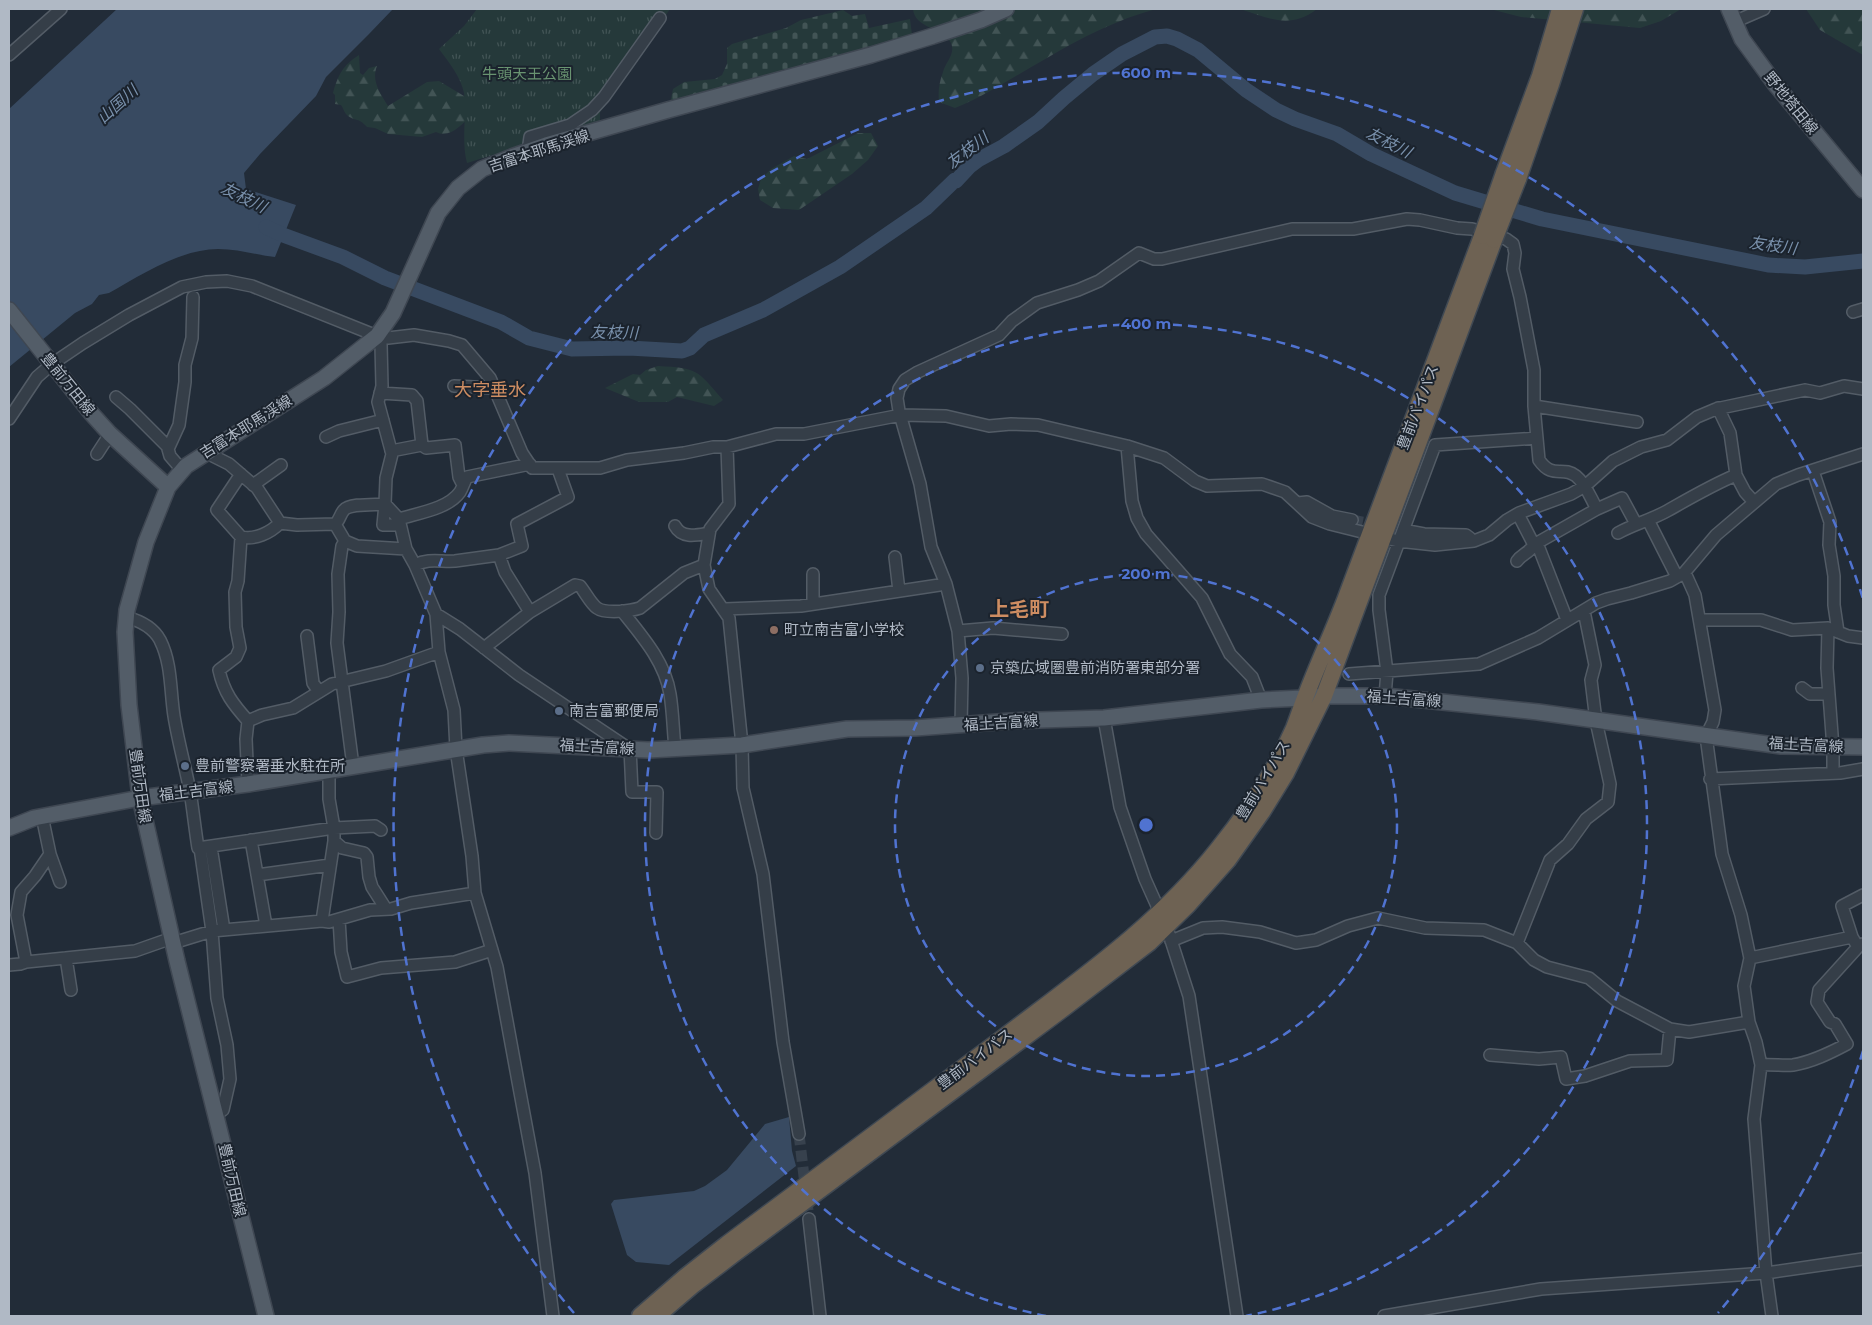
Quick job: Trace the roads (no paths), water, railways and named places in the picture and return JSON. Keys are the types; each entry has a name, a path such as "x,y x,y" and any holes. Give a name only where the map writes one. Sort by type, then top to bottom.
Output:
{"highway":[{"name":"豊前バイパス","path":"1511,176 1560,9"},
{"name":"豊前バイパス","path":"657,1316 734,1254 1060,1012 1149,943 1228,860 1262,812 1286,773 1324,696 1383,537 1426,386 1488,238 1511,176 1551,84 1575,9"},
{"name":"豊前バイパス","path":"640,1316 692,1271 1053,1000 1139,932 1166,927 1274,767 1294,727 1304,698 1326,649 1383,537"}],"main road":[{"name":"吉富本耶馬渓線","path":"168,487 186,466 324,378 377,336 393,313 428,233 444,204 466,181 490,165 528,151 668,110 870,55 957,28 1006,9"},
{"name":"野地塔田線","path":"1731,15 1742,39 1775,84 1863,190"},
{"name":"豊前万田線","path":"9,310 91,414 168,487 146,542 126,617 125,632 130,705 140,798 173,941 266,1316"},
{"name":"福土吉富線","path":"140,798 248,784 483,745 508,743 648,750 742,745 847,729 961,726 1011,721 1104,718 1261,700 1324,696 1385,696 1538,712 1781,746 1863,747"},
{"path":"9,828 42,816 140,798"}],"street":[{"path":"9,54 61,9"},
{"path":"1731,15 1764,9"},
{"path":"528,151 530,137 570,125 592,110 604,97 660,18"},
{"path":"961,726 962,678 958,630 946,584 930,547 920,484 897,398 899,389 905,380 918,372 999,335 1012,321 1036,303 1078,290 1099,281 1139,253 1154,259 1162,259 1292,229 1353,229 1407,219 1472,229 1506,239 1513,244 1515,253 1513,269 1534,370 1534,406 1539,460 1544,468 1553,472 1568,472 1577,476 1585,486 1597,509"},
{"path":"9,419 50,361 182,287 206,282 227,281 252,286 377,336 388,338 414,335 462,345 490,378 522,453 532,468 600,468 627,460 684,453 713,447 727,447 776,434 804,434 901,415 946,416 989,426 1012,424 1038,425 1127,446 1164,458 1195,481 1208,486 1262,484 1285,492 1312,517 1321,521 1383,537 1435,545 1474,541 1489,535 1507,520 1571,494 1585,486 1613,462 1640,447 1667,440 1697,418 1718,408 1805,390 1820,393 1844,386 1863,389"},
{"path":"168,447 178,425 185,365 192,338 193,296"},
{"path":"377,336 381,344 382,386 378,402 392,454 386,478 383,526 400,522 437,508 453,499 467,477 530,464"},
{"path":"454,386 494,388"},
{"path":"380,393 412,395 417,401 422,444 426,448 455,445 459,477 463,485"},
{"path":"116,397 168,447 170,456 182,470"},
{"path":"1534,406 1637,422"},
{"path":"1718,408 1730,434 1736,474 1745,492 1754,502"},
{"path":"326,437 339,431 383,420"},
{"path":"97,454 110,434"},
{"path":"1385,696 1387,672 1379,610 1383,537 1436,445 1537,438"},
{"path":"391,451 422,444"},
{"path":"1127,446 1132,502 1137,518 1146,534 1202,598 1230,654 1252,676 1261,700"},
{"path":"727,447 729,504 710,529 704,565 710,589 725,609 729,618 742,745 743,788 763,874 783,1042 799,1134"},
{"path":"208,451 213,456 229,464 253,485 280,523 297,525 335,524 344,510 350,506 385,504"},
{"path":"1349,674 1479,664 1538,638 1607,599 1670,581 1681,576 1716,535 1776,484 1863,454"},
{"path":"253,485 281,465"},
{"path":"415,565 424,561 452,561 499,555 522,546 517,524 568,498 558,469"},
{"path":"1812,471 1830,522 1829,545 1834,576 1833,630 1826,668 1833,748 1833,773"},
{"path":"241,474 217,510 241,537 249,539 272,531 280,523"},
{"path":"1618,533 1648,520 1736,474"},
{"path":"1517,561 1520,557 1530,552 1536,544 1597,509 1622,498 1636,524"},
{"path":"1297,503 1307,502 1332,516 1352,520"},
{"path":"385,504 400,522 406,549 436,614 439,652 454,710 456,749 472,856 475,893 497,967 535,1173 553,1316"},
{"path":"1518,514 1536,544 1567,620"},
{"path":"1648,520 1681,576 1695,595 1715,710 1713,722 1706,736 1710,779 1722,854 1741,915 1750,958 1744,986 1749,1022 1761,1065 1754,1119 1766,1273 1772,1316"},
{"path":"335,524 345,541 357,546 406,549"},
{"path":"675,526 678,531 693,536 709,533"},
{"path":"1408,531 1424,534 1466,535 1474,541"},
{"path":"241,537 238,581 235,592 236,627 240,648 236,657 220,670 223,687 248,722 246,739 248,784"},
{"path":"345,541 342,546 338,574 339,612 337,643 354,766"},
{"path":"499,555 505,572 530,612"},
{"path":"895,557 899,590"},
{"path":"484,648 530,612 574,586 580,586 597,609 632,611 640,608 684,573 704,565"},
{"path":"813,574 814,603"},
{"path":"725,609 801,606 946,584"},
{"path":"622,611 652,650 663,671 670,693 675,748"},
{"path":"1517,943 1550,860 1568,844 1586,819 1608,802 1610,784 1596,721 1590,680 1595,665 1584,611"},
{"path":"436,614 460,629 519,675 629,748 632,792 657,792 656,833"},
{"path":"126,617 142,622 151,628 159,638 165,651 174,714 190,791 198,848 334,828 375,826 381,830"},
{"path":"1700,620 1761,620 1792,630 1833,630 1848,636 1863,638"},
{"path":"958,630 993,628 1062,634"},
{"path":"307,636 313,683 319,692"},
{"path":"248,722 262,715 293,708 332,684 386,671 439,652"},
{"path":"1802,688 1810,694 1829,694"},
{"path":"1104,718 1120,807 1145,879 1166,927 1189,996 1238,1316"},
{"path":"1710,779 1863,770"},
{"path":"322,921 334,841 334,828 329,799 329,771"},
{"path":"42,816 50,854 60,882"},
{"path":"251,840 266,926"},
{"path":"334,841 342,848 364,854 367,857 372,887 386,909"},
{"path":"205,847 224,930"},
{"path":"205,847 217,998 227,1045 230,1079 223,1110 216,1113"},
{"path":"26,962 18,915 21,892 50,854"},
{"path":"257,875 330,865"},
{"path":"9,964 136,951 212,930 329,922 370,910 386,909 475,893"},
{"path":"1858,943 1842,906 1863,895"},
{"path":"1166,927 1222,927 1260,932 1296,943 1316,940 1348,926 1378,918 1425,928 1484,930 1517,943 1534,960 1547,966 1589,978 1617,1001 1670,1029 1689,1032 1749,1022"},
{"path":"339,919 341,952 347,977 381,968 455,962 492,950"},
{"path":"1750,958 1858,943"},
{"path":"1761,1065 1791,1065 1820,1058 1847,1044 1835,1024 1830,1022 1817,1002 1817,997 1819,990 1858,943"},
{"path":"66,958 71,990"},
{"path":"1490,1055 1539,1059 1561,1056 1566,1079 1575,1078 1630,1061 1668,1060 1670,1029"},
{"path":"809,1219 820,1316"},
{"path":"1384,1316 1541,1289 1766,1273 1863,1259"}],"water":[{"name":"山国川","path":"117,9 393,9 326,77 316,96 244,173 246,189 296,205 275,257 218,249 190,253 176,258 109,293 99,295 92,304 75,313 9,367 9,109"},
{"path":"789,1117 792,1151 796,1166 669,1265 636,1262 627,1255 611,1204 614,1200 694,1191 705,1186 727,1170 765,1124"}],"waterway":[{"name":"友枝川","path":"266,227 343,257 385,278 501,322 529,338 572,349 629,348 682,351 690,348 704,335 763,310 840,267 926,208 970,166 1004,146 1038,122 1093,74 1122,54 1155,37 1167,36 1198,50 1246,90 1276,110 1337,134 1371,154 1455,193 1542,219 1768,265 1805,267 1863,261"}],"tunnel":[{"path":"1352,520 1408,531"},
{"path":"799,1134 809,1219"}],"place":[{"name":"町立南吉富小学校","path":"774,630"},
{"name":"京築広域圏豊前消防署東部分署","path":"980,668"},
{"name":"南吉富郵便局","path":"559,711"},
{"name":"豊前警察署垂水駐在所","path":"185,766"}],"district":[{"name":"大字垂水","path":"490,390"},
{"name":"上毛町","path":"1019,609"}],"park label":[{"name":"牛頭天王公園","path":"527,74"}]}
